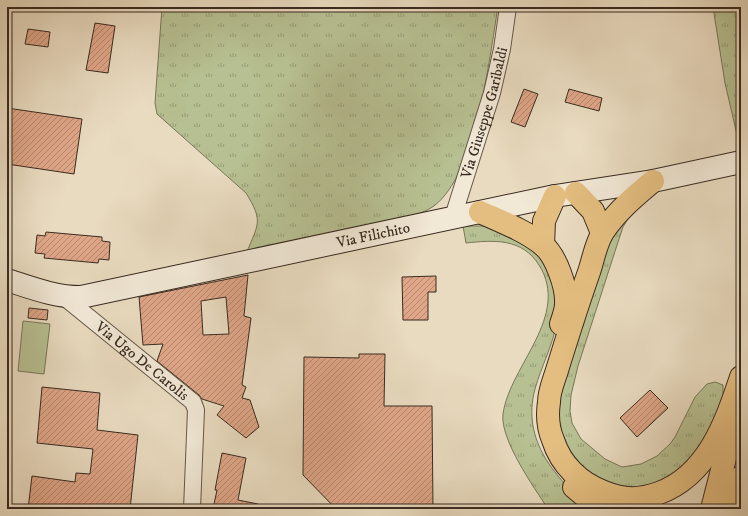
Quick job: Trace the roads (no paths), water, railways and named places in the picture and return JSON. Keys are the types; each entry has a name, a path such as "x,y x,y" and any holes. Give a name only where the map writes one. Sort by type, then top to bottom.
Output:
{"highway":[{"path":"654,181 625,204 602,233 548,400 548,422 553,441 563,460 576,476 591,488 616,497 642,498 673,488 696,469 709,452 733,414 741,382"},
{"path":"543,245 544,221 566,194 593,211 602,233"},
{"path":"480,212 513,227 543,245 553,258 562,280 566,304 539,394 538,419 544,444 554,466 571,484 600,509"},
{"path":"712,509 741,377"},
{"path":"731,509 741,477"}],"street":[{"name":"Via Giuseppe Garibaldi","path":"453,218 492,93 502,49 508,7"},
{"name":"Via Filichito","path":"7,280 64,297 82,297 566,194 654,181 741,162"},
{"name":"Via Ugo De Carolis","path":"64,297 193,402 196,410 192,509"}]}
